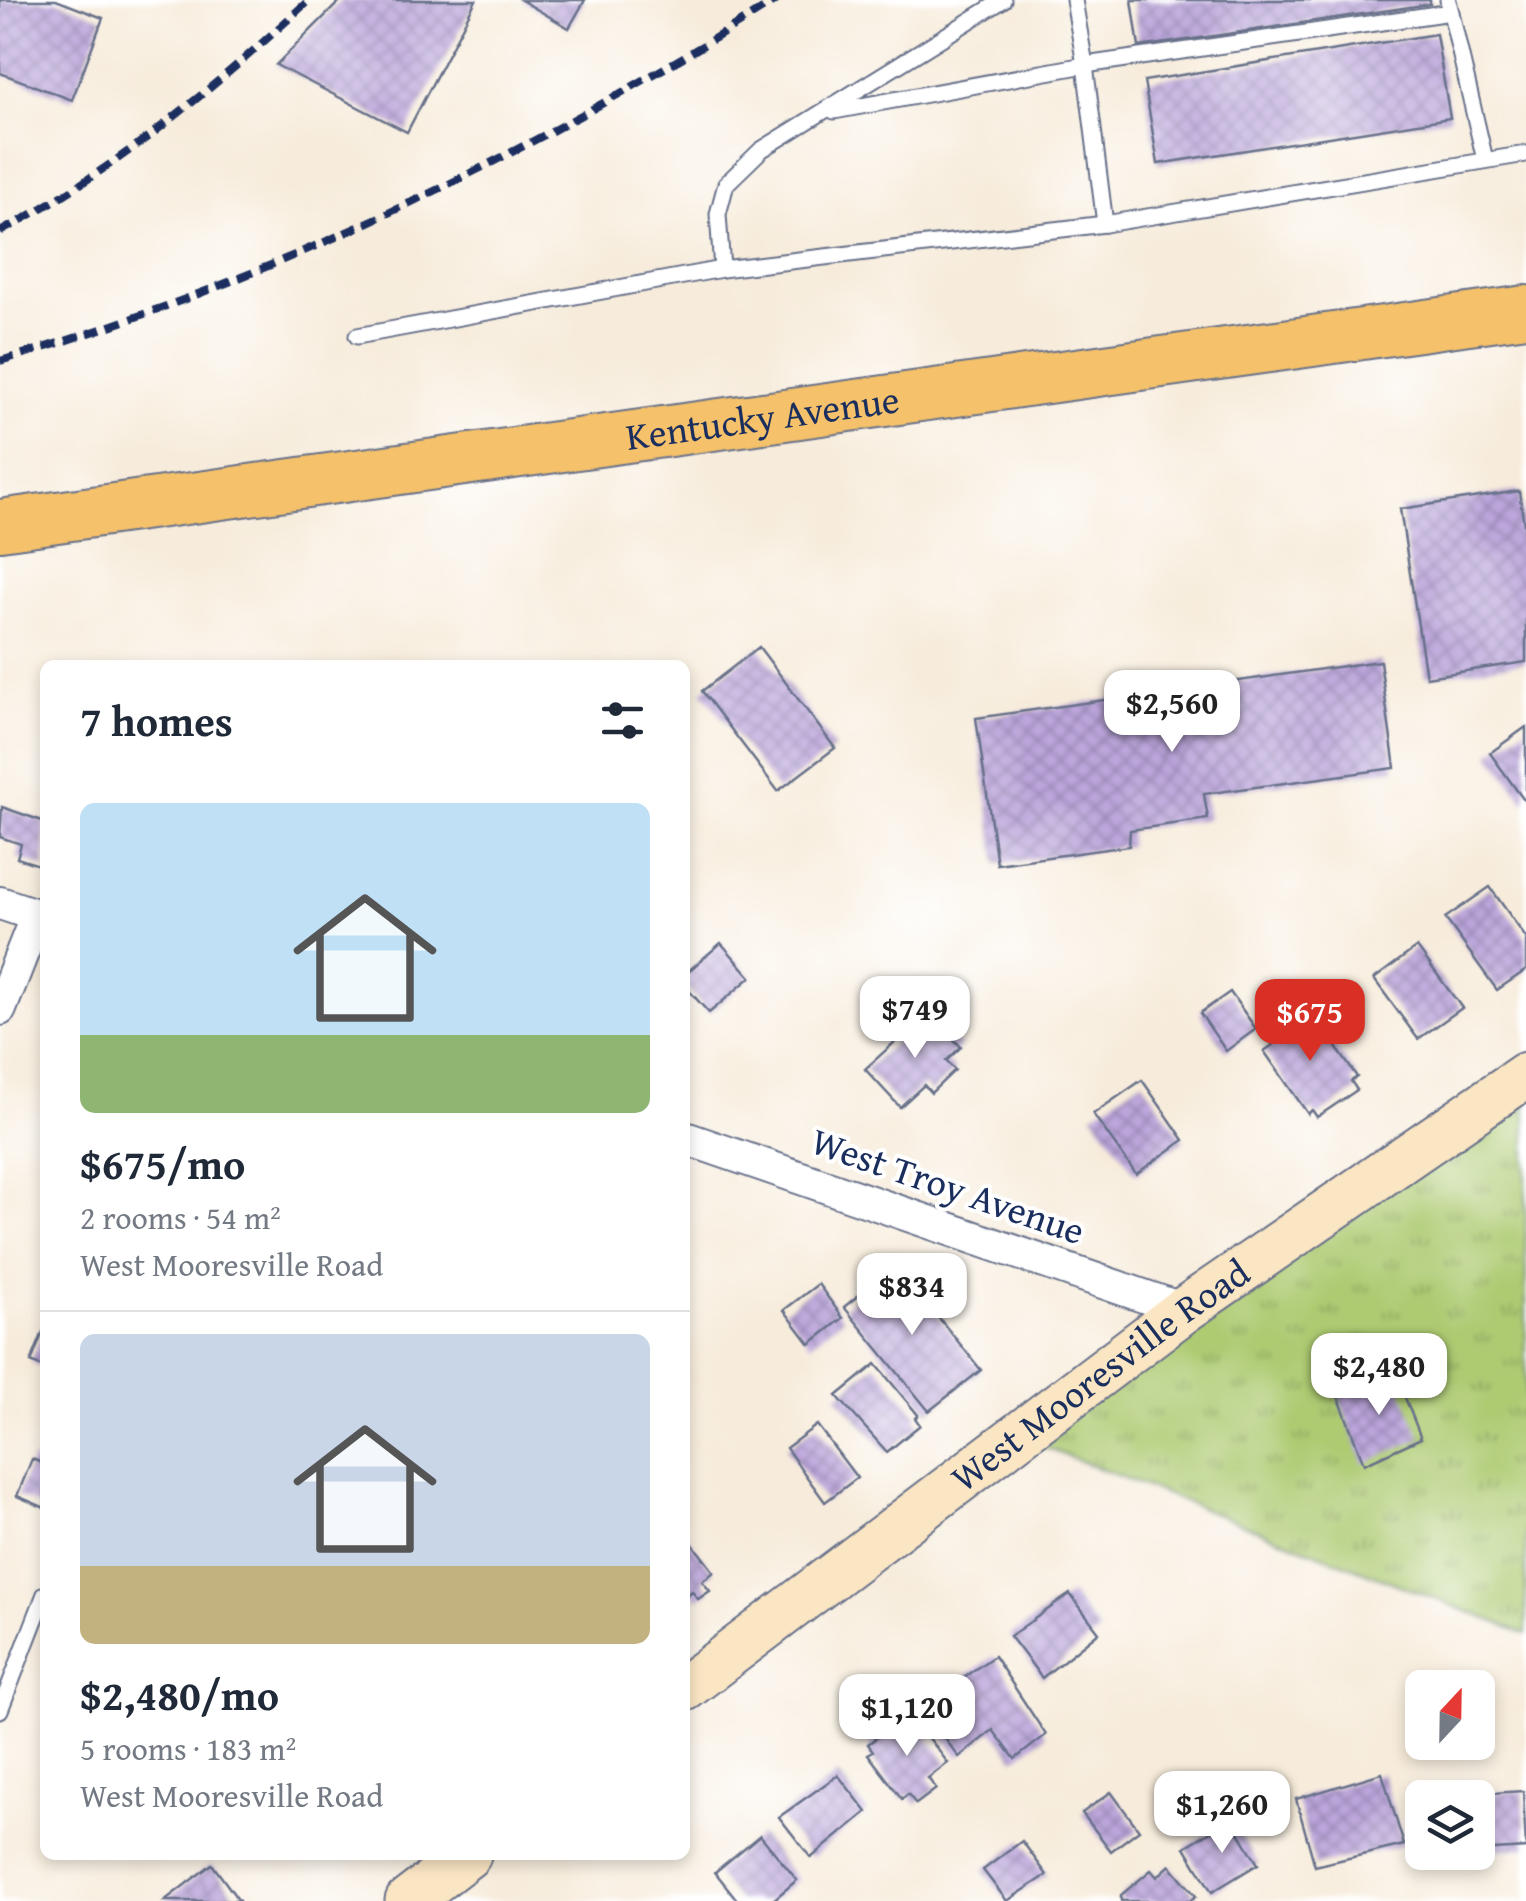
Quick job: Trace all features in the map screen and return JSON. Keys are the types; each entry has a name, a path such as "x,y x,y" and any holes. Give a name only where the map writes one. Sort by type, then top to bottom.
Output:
{"main road":[{"name":"Kentucky Avenue","path":"0,525 1526,311"},
{"name":"West Mooresville Road","path":"690,1684 1184,1310 1526,1075"},
{"path":"408,1901 461,1860"}],"street":[{"path":"0,903 40,917"},
{"path":"0,1009 40,919"},
{"name":"West Troy Avenue","path":"690,1140 1184,1310"}],"lane":[{"path":"722,268 718,214 726,184 761,150 1003,0"},
{"path":"1074,0 1105,224"},
{"path":"825,113 1450,6 1485,160"},
{"path":"357,336 722,268 1105,224 1526,154"},
{"path":"0,1710 40,1607"}],"green space":[{"path":"1526,1090 1526,1634 1023,1439"}],"building":[{"path":"0,0 56,0 103,18 72,100 0,73"},
{"path":"341,0 476,0 407,132 276,65"},
{"path":"521,0 585,0 569,28"},
{"path":"1132,0 1430,0 1430,4 1139,47"},
{"path":"1436,34 1450,118 1158,164 1144,81"},
{"path":"1519,491 1526,538 1526,662 1426,677 1400,509"},
{"path":"759,647 835,748 778,791 702,691"},
{"path":"1380,661 1395,768 1204,794 1208,819 1130,830 1129,846 997,864 976,718"},
{"path":"1526,727 1526,803 1490,753"},
{"path":"2,807 40,820 40,865 17,858 21,844 0,837"},
{"path":"1490,887 1526,938 1526,970 1497,990 1445,918"},
{"path":"721,943 751,977 709,1013 690,992 690,970"},
{"path":"1417,947 1462,1008 1418,1039 1374,979"},
{"path":"1230,992 1256,1029 1226,1051 1200,1013"},
{"path":"1299,1011 1306,1021 1314,1015 1357,1077 1351,1081 1357,1090 1317,1117 1312,1110 1308,1114 1264,1051 1273,1045 1266,1034"},
{"path":"928,1012 961,1047 946,1061 955,1070 931,1093 924,1085 900,1107 865,1069"},
{"path":"1142,1080 1184,1140 1136,1174 1093,1114"},
{"path":"896,1265 981,1370 929,1411 844,1307"},
{"path":"818,1284 843,1318 810,1344 784,1310"},
{"path":"40,1340 40,1366 31,1362"},
{"path":"876,1364 918,1415 915,1418 920,1425 887,1452 837,1396"},
{"path":"1397,1377 1421,1438 1364,1464 1337,1393"},
{"path":"817,1425 857,1478 825,1502 786,1448"},
{"path":"32,1459 40,1462 40,1506 17,1496"},
{"path":"690,1541 714,1572 702,1581 710,1591 698,1599 692,1591"},
{"path":"1070,1594 1099,1632 1042,1678 1010,1636"},
{"path":"994,1656 1046,1735 1015,1759 993,1730 959,1757 925,1713 938,1704 934,1698"},
{"path":"913,1717 948,1763 928,1778 936,1789 916,1804 908,1794 902,1799 868,1754 873,1751 868,1744 901,1719 905,1723"},
{"path":"1382,1773 1404,1845 1315,1866 1296,1799"},
{"path":"838,1775 867,1812 811,1858 779,1817"},
{"path":"1523,1791 1526,1848 1495,1850 1495,1793"},
{"path":"1111,1792 1139,1830 1111,1851 1082,1813"},
{"path":"1231,1819 1258,1864 1212,1892 1185,1847"},
{"path":"760,1835 797,1880 772,1901 738,1901 715,1872"},
{"path":"1022,1841 1047,1875 1007,1901 983,1870"},
{"path":"212,1864 239,1901 164,1901"},
{"path":"1170,1865 1196,1896 1190,1901 1121,1901 1121,1895 1151,1870 1157,1877"}],"railway":[{"path":"0,232 83,182 162,126 309,0"},
{"path":"0,361 203,292 401,207 592,109 777,0"}]}
